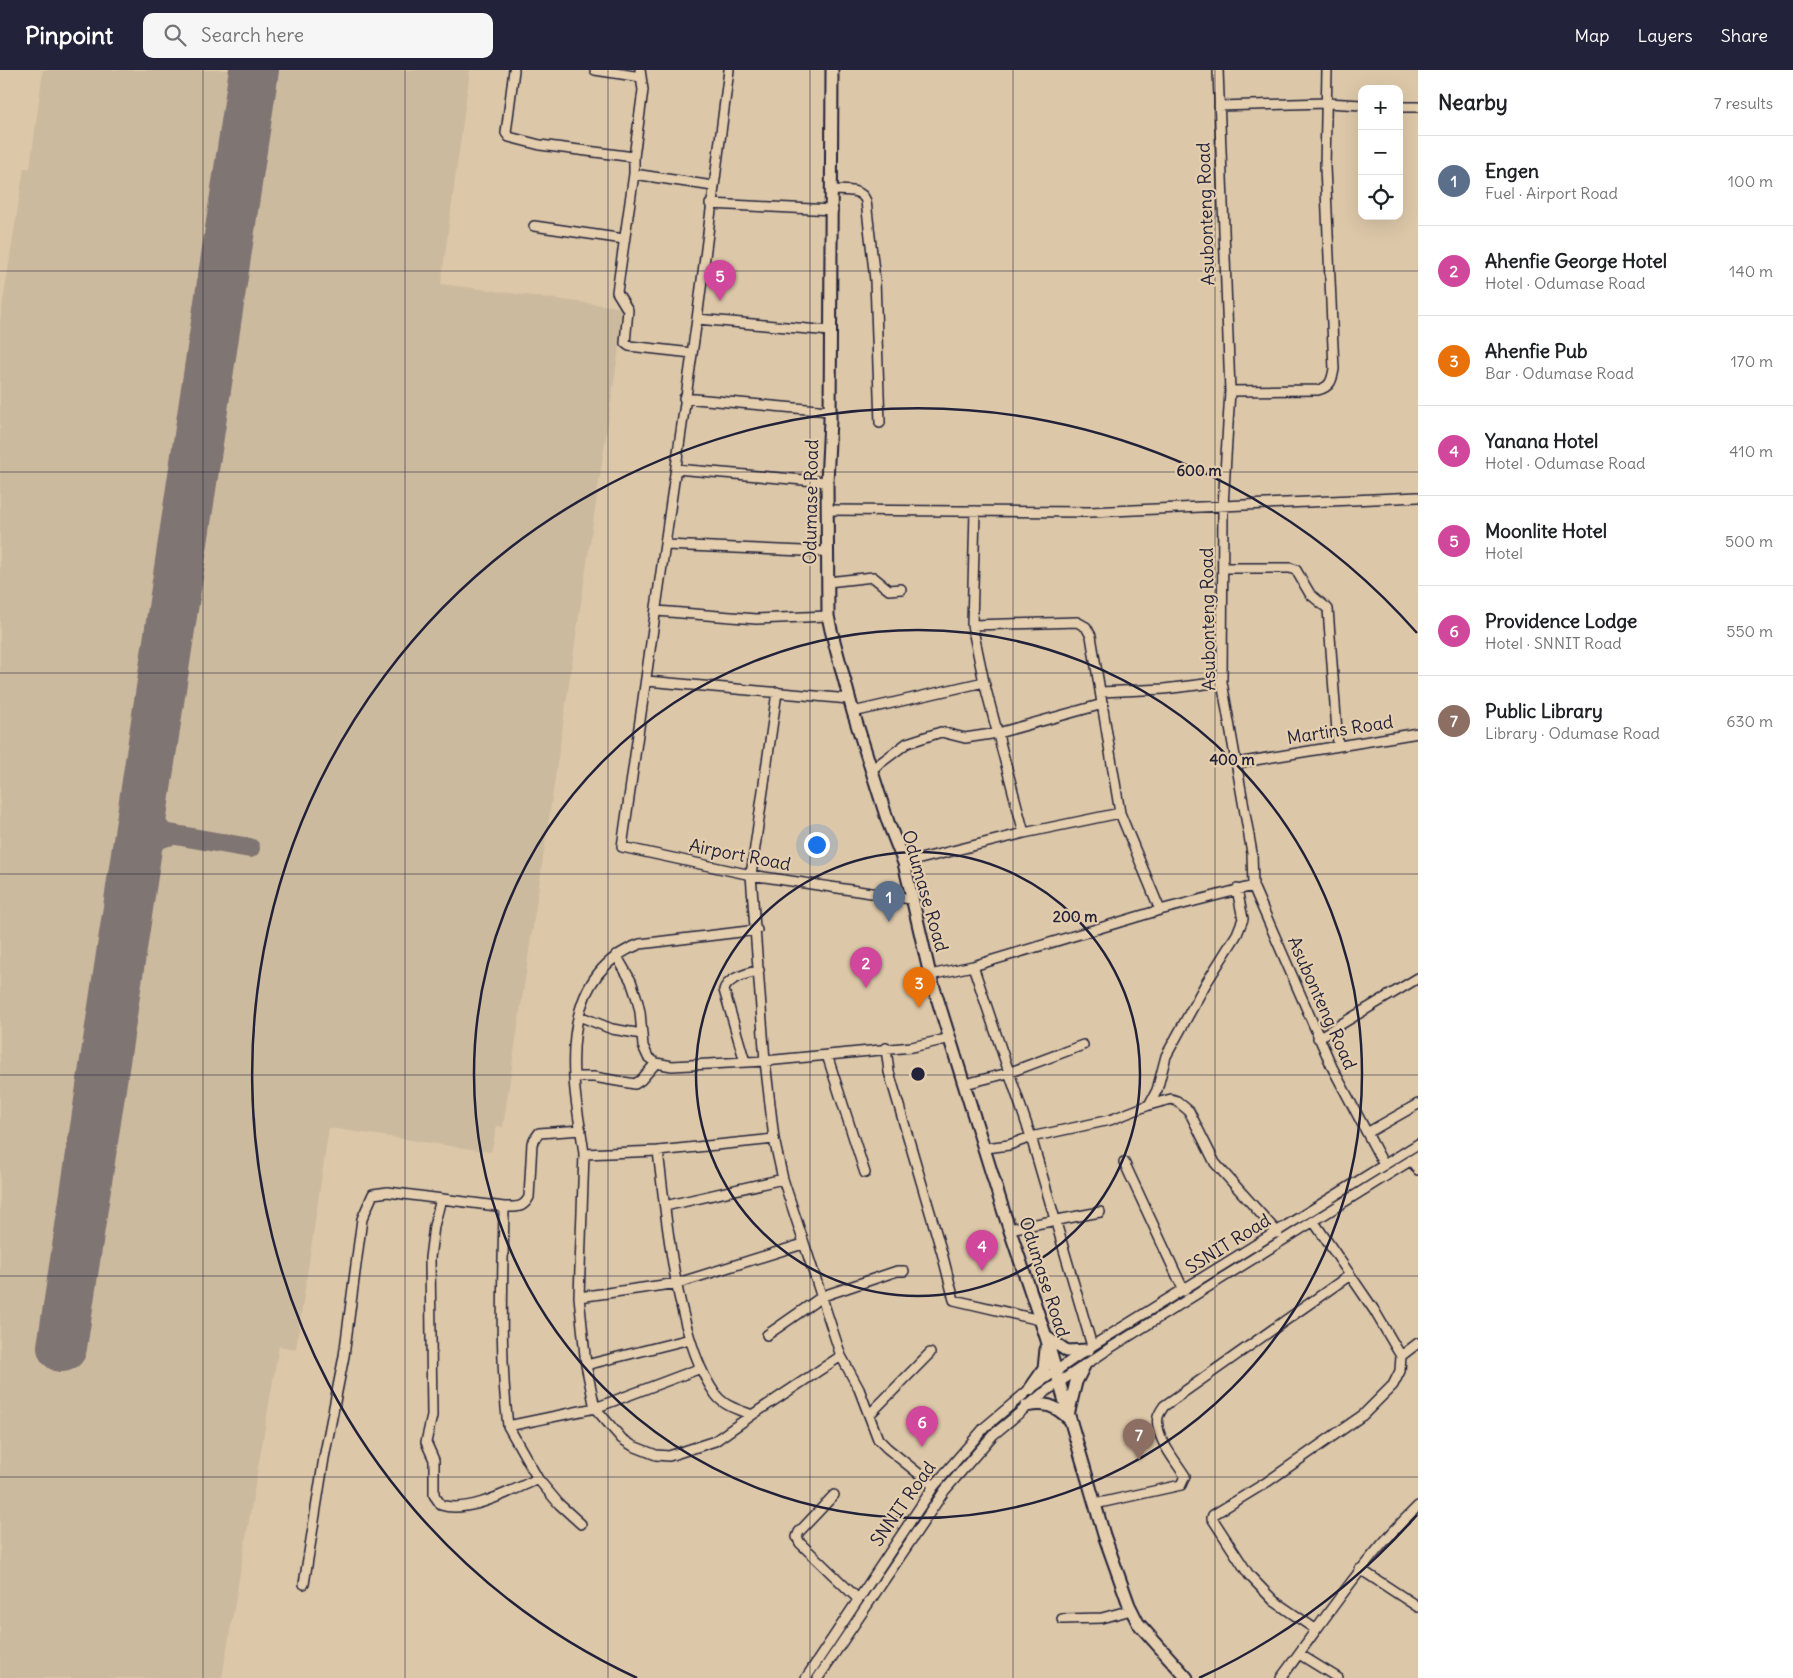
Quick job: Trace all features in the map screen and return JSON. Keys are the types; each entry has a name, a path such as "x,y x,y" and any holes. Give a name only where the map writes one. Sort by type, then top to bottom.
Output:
{"main road":[{"name":"Odumase Road","path":"832,70 833,210 830,411 826,510 828,616 849,699 871,770 904,863 930,975 986,1148 1009,1229 1046,1337 1095,1504 1131,1610 1151,1640 1186,1678"},
{"path":"1030,1389 1044,1369 1046,1337 1068,1351 1090,1348"},
{"path":"1026,1406 1043,1403 1051,1405 1069,1417 1076,1382 1084,1366"}],"street":[{"path":"514,70 506,122 506,133 509,137 540,145 634,157"},
{"path":"595,70 641,74 642,108 617,292 628,310 625,343 629,346 692,352"},
{"path":"728,70 697,319 684,398 647,681 849,699"},
{"name":"Asubonteng Road","path":"1218,70 1230,391 1223,506 1222,682 1252,853 1252,886 1318,1038 1384,1165"},
{"path":"1230,391 1318,390 1325,388 1332,380 1334,369 1325,167 1327,70"},
{"path":"1219,106 1327,103 1358,105"},
{"path":"1403,106 1418,107"},
{"path":"634,174 713,186"},
{"path":"833,190 859,192 864,195 866,201 875,280 880,423"},
{"path":"710,204 833,210"},
{"path":"534,226 624,239"},
{"path":"697,319 830,331"},
{"path":"684,398 830,411"},
{"path":"676,469 827,482"},
{"path":"826,510 1090,512 1418,497"},
{"path":"975,511 972,625 984,682 1024,833"},
{"path":"666,545 827,552"},
{"path":"1223,568 1290,568 1296,570 1310,594 1328,609 1338,745"},
{"path":"828,582 873,577 888,590 901,589"},
{"path":"657,611 756,618 828,616"},
{"path":"972,625 1077,622 1086,627 1091,636 1120,813 1160,910"},
{"name":"Airport Road","path":"647,681 622,847 751,875 911,899"},
{"path":"853,712 878,708 984,682"},
{"path":"1101,692 1164,689 1222,682"},
{"path":"777,692 751,875 765,1061 774,1139 783,1179 803,1244 841,1356 859,1390 878,1439 934,1486"},
{"path":"871,770 907,743 941,732 965,738 998,733 1103,704"},
{"name":"Martins Road","path":"1236,763 1418,733"},
{"path":"904,863 1024,833 1120,813"},
{"path":"930,975 973,966 1160,910 1252,886"},
{"path":"1150,1105 1157,1090 1166,1056 1205,985 1237,934 1243,919 1237,889"},
{"path":"756,930 640,944 616,955 608,961 593,979 583,1001 579,1016 574,1077 584,1154 579,1297 586,1365 595,1408 622,1439 633,1446 656,1455 669,1456 715,1441 841,1356"},
{"path":"616,955 631,981 640,1012 643,1046 648,1057 656,1063 672,1066 765,1061 927,1044 951,1038"},
{"path":"973,966 1008,1074 1031,1137 1056,1219 1090,1348"},
{"path":"745,1062 724,990 728,983 759,970"},
{"path":"1318,1038 1418,978"},
{"path":"579,1016 612,1029 642,1034"},
{"path":"965,1084 1008,1074 1083,1045"},
{"path":"886,1048 889,1072 942,1253 952,1297 959,1303 1040,1320"},
{"path":"827,1055 866,1174"},
{"path":"574,1077 594,1077 635,1084 656,1063"},
{"path":"986,1148 1010,1145 1031,1137 1110,1120 1171,1099 1183,1105 1189,1111 1215,1163 1278,1233"},
{"path":"1367,1133 1418,1104"},
{"path":"304,1584 324,1458 344,1356 365,1209 372,1194 388,1192 504,1207 521,1207 526,1203 528,1197 532,1143 539,1133 581,1130"},
{"path":"584,1154 658,1151 774,1139"},
{"name":"SSNIT Road","path":"1057,1378 1090,1348 1278,1233 1418,1144"},
{"path":"658,1151 678,1283 690,1338 701,1368 716,1396 723,1402 752,1415"},
{"path":"1414,1158 1418,1170"},
{"name":"SSNIT Road","path":"1057,1378 1084,1366 1414,1158"},
{"path":"1124,1162 1184,1291"},
{"path":"665,1206 783,1179"},
{"path":"441,1199 434,1226 430,1258 432,1416 426,1442 434,1460 434,1495 441,1504 452,1507 483,1502 538,1479"},
{"path":"504,1207 501,1334 502,1378 508,1426 538,1479 559,1504 581,1524"},
{"path":"1009,1229 1100,1212"},
{"path":"1314,1222 1401,1356 1400,1371 1393,1385 1363,1415 1267,1482 1213,1514 1212,1518 1249,1575 1274,1601 1315,1629"},
{"path":"579,1297 678,1283 803,1244"},
{"path":"767,1335 822,1296 897,1271 904,1271"},
{"path":"1095,1504 1181,1485 1184,1476 1164,1442 1159,1429 1158,1416 1164,1406 1350,1275"},
{"path":"586,1365 690,1338"},
{"path":"1401,1356 1418,1343"},
{"path":"869,1415 930,1353"},
{"path":"508,1426 595,1408 701,1368"},
{"name":"SNNIT Road","path":"806,1678 934,1486 986,1426 1030,1389 1057,1378"},
{"name":"SNNIT Road","path":"818,1678 945,1490 993,1435 1057,1378"},
{"path":"834,1495 799,1532 797,1537 800,1543 858,1599"},
{"path":"1281,1678 1360,1569 1396,1527 1418,1506"},
{"path":"1360,1569 1418,1606"},
{"path":"1062,1619 1102,1618 1131,1610"},
{"path":"837,1630 846,1636"},
{"path":"826,1646 835,1653"},
{"path":"1299,1654 1338,1678"}],"shaded area":[{"path":"43,70 470,70 441,284 625,308 503,1127 497,1126 491,1152 329,1128 296,1349 279,1346 222,1678 0,1678 0,321 24,168 30,168"}],"taxiway":[{"path":"144,800 152,820 164,833 250,848"},
{"path":"135,863 150,844 160,838 173,835"}],"runway":[{"path":"62,1347 254,70"}],"place":[{"name":"Moonlite Hotel","path":"720,301"},
{"name":"Engen","path":"889,922"},
{"name":"Ahenfie George Hotel","path":"866,988"},
{"name":"Ahenfie Pub","path":"919,1008"},
{"name":"Yanana Hotel","path":"982,1271"},
{"name":"Providence Lodge","path":"922,1447"},
{"name":"Public Library","path":"1139,1460"}]}
